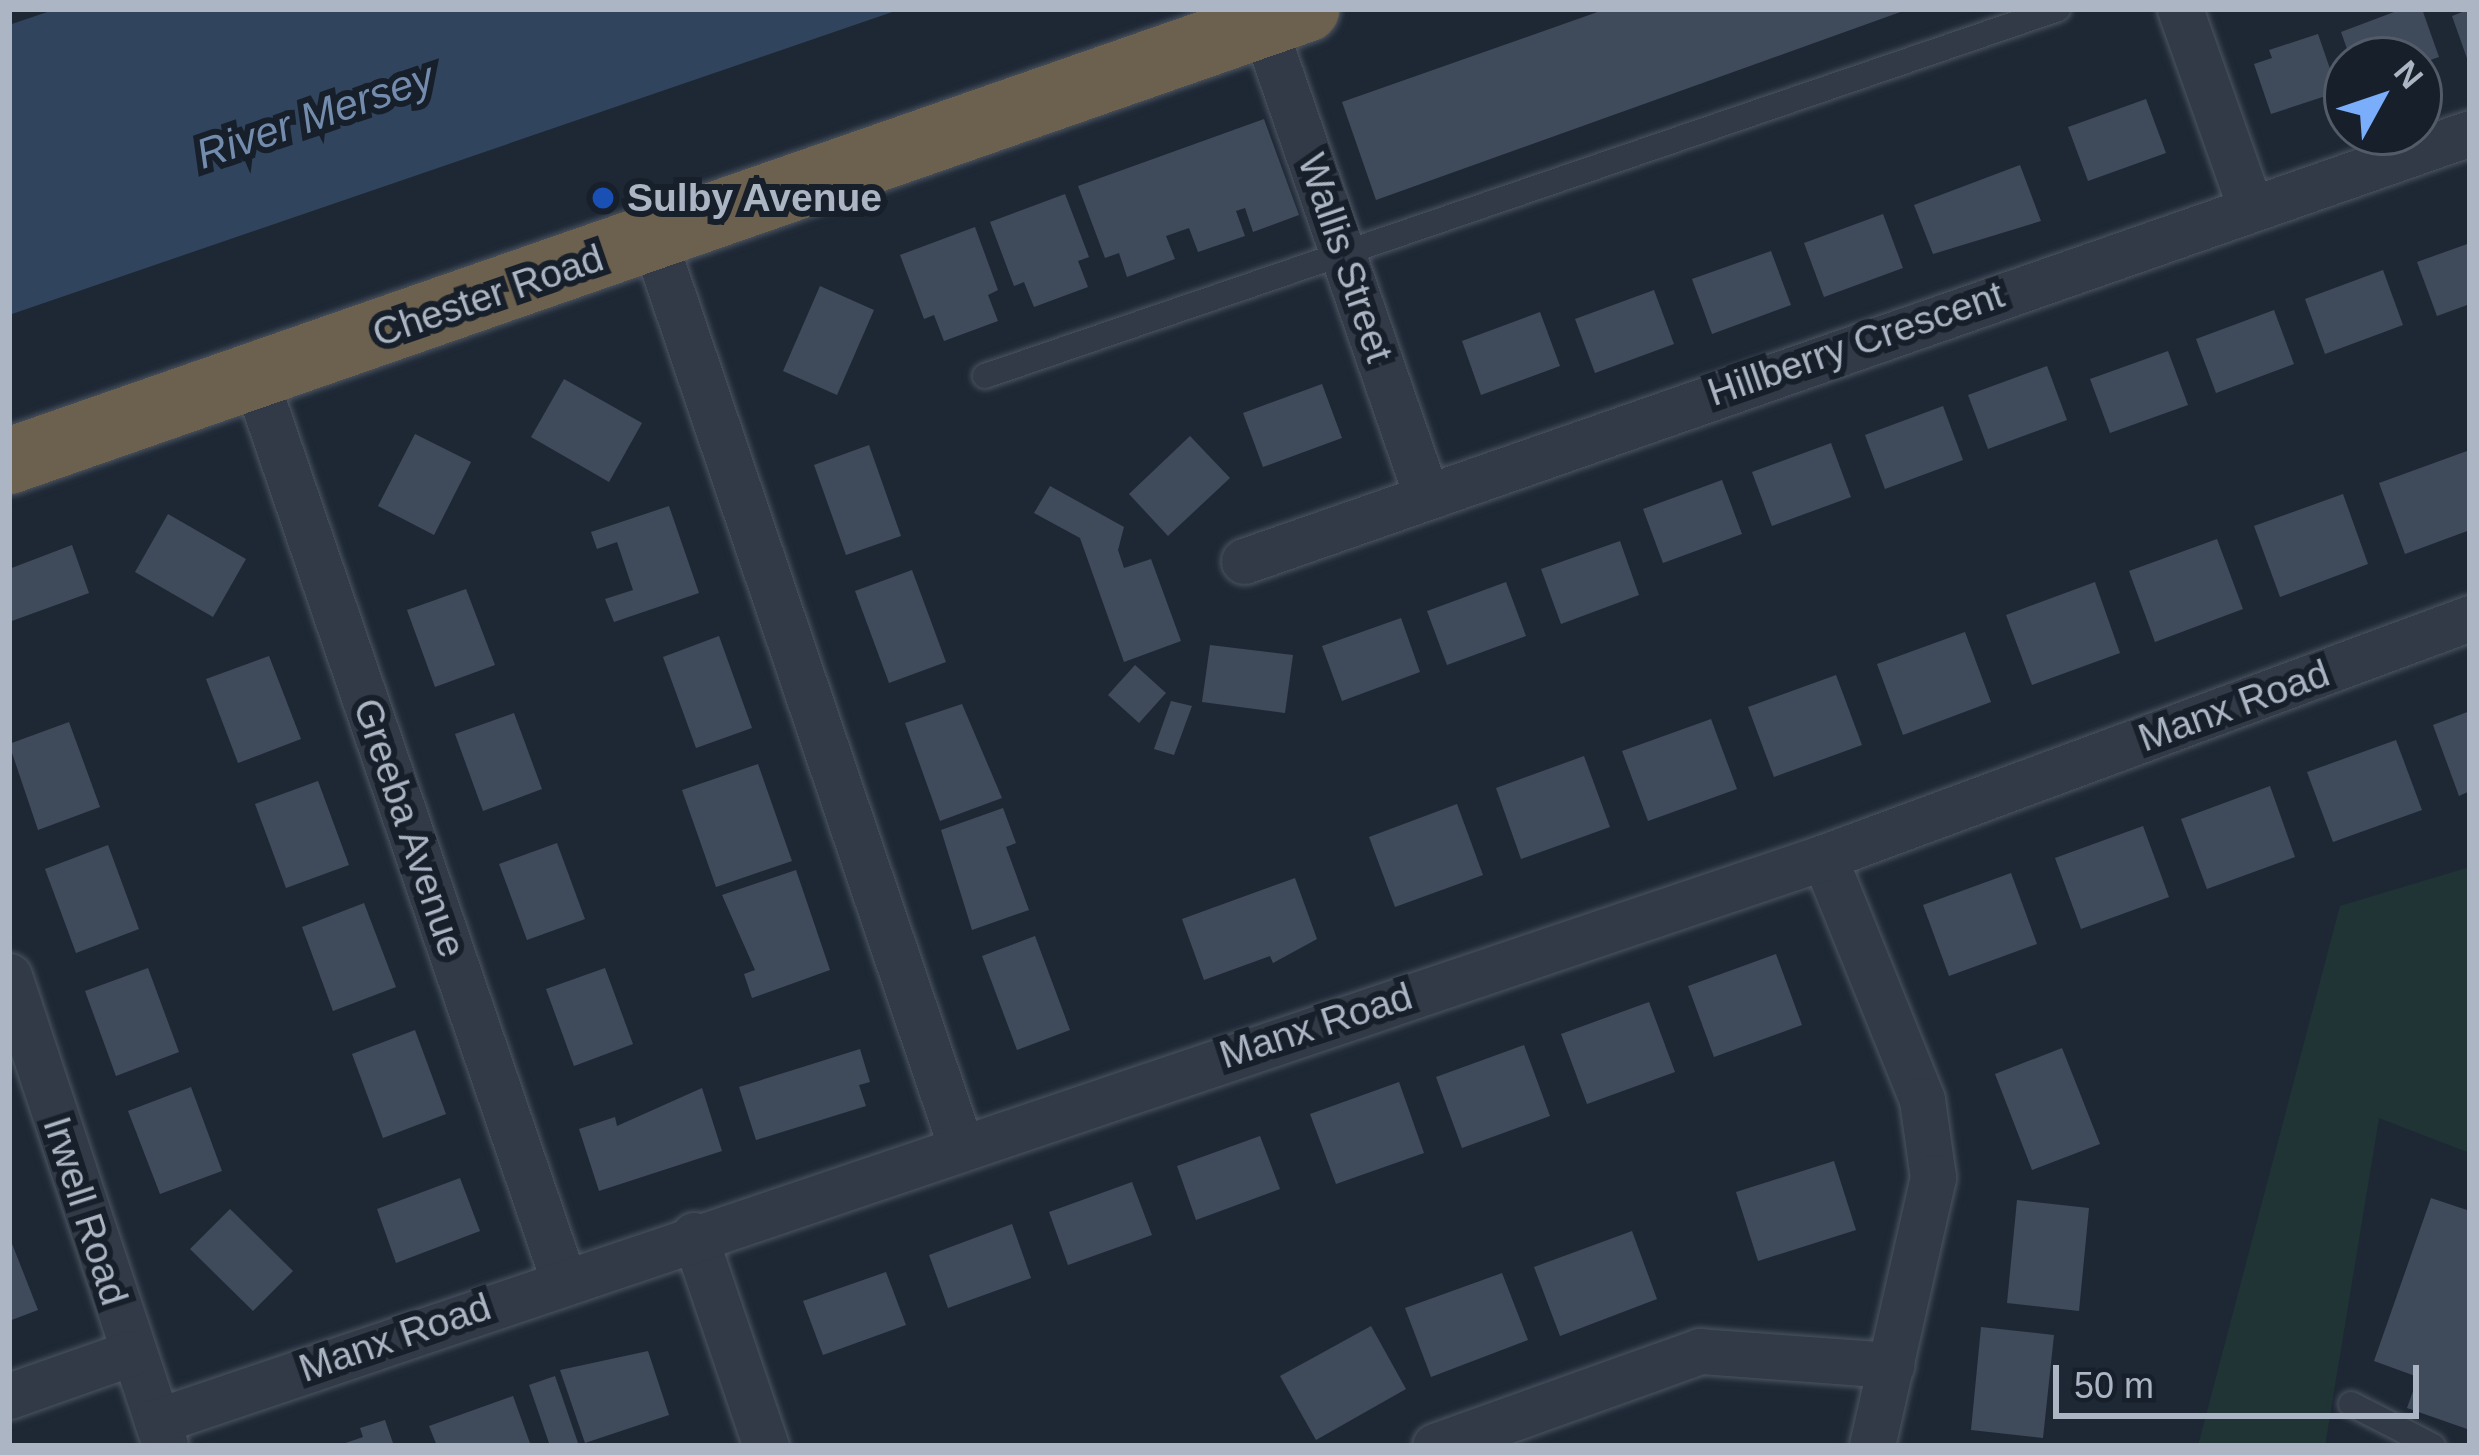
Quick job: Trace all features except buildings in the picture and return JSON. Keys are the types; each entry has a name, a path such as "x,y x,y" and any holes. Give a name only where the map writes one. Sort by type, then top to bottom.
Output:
{"highway":[{"name":"Chester Road","path":"9,461 1284,16"}],"street":[{"path":"2180,9 2251,208"},
{"name":"Wallis Street","path":"1284,16 1345,254 1425,492"},
{"name":"Hillberry Crescent","path":"1244,561 1425,492 2470,133"},
{"path":"653,237 960,1144"},
{"name":"Greeba Avenue","path":"255,377 563,1279"},
{"name":"Manx Road","path":"161,1433 563,1279 1824,857 2470,618"},
{"path":"1824,857 1930,1134 1930,1212 1872,1446"},
{"name":"Irwell Road","path":"9,976 161,1433"},
{"path":"694,1235 766,1446"},
{"path":"1435,1446 1700,1351 1891,1365"},
{"path":"9,1396 131,1353"}],"lane":[{"path":"985,376 2058,9"},
{"path":"2351,1404 2433,1446"}],"green space":[{"path":"2470,867 2470,1153 2379,1118 2325,1446 2198,1446 2340,906"}],"water":[{"name":"River Mersey","path":"56,9 901,9 9,315 9,25"}],"place":[{"name":"Sulby Avenue","path":"603,198"}]}
